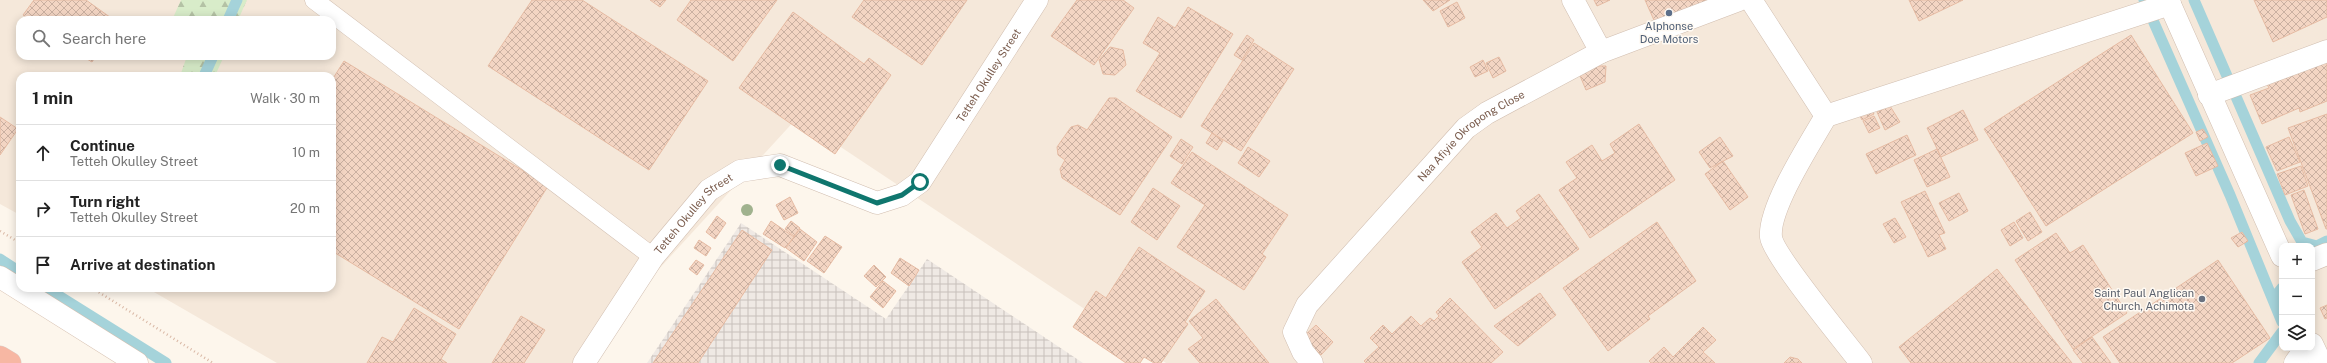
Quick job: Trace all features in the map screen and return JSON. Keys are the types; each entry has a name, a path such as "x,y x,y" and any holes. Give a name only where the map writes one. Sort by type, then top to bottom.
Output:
{"highway":[{"path":"0,357 10,363"}],"street":[{"name":"Tetteh Okulley Street","path":"584,363 653,257 709,190 740,171 780,165 877,203 902,195 920,182 1037,0"},
{"path":"1573,0 1601,52"},
{"name":"Naa Afiyie Okropong Close","path":"1312,363 1303,352 1294,332 1307,305 1466,128 1487,113 1601,52 1739,0"},
{"path":"1751,0 1826,116"},
{"path":"1861,363 1780,257 1771,237 1776,209 1826,116 2169,2 2209,95 2279,249"},
{"path":"2209,95 2327,50"},
{"path":"2315,259 2327,254"},
{"path":"0,277 16,287"},
{"path":"24,292 138,363"},
{"path":"2315,350 2321,363"},
{"path":"2295,363 2304,351"}],"lane":[{"path":"314,0 335,16"},
{"path":"336,17 653,257"}],"path":[{"path":"0,231 16,241"},
{"path":"98,292 213,363"}],"shaded area":[{"path":"0,0 2327,0 2327,363 1166,363 797,118 573,363 277,363 154,292 336,292 336,72 16,72 16,213 0,204"},
{"path":"741,223 886,319 927,259 1083,363 647,363"}],"green space":[{"path":"181,0 247,0 240,16 174,16"},
{"path":"186,60 222,60 217,72 181,72"}],"building":[{"path":"34,0 86,0 108,16 25,16 23,15"},
{"path":"532,0 582,0 708,81 649,170 488,66"},
{"path":"650,0 666,0 660,7"},
{"path":"691,0 777,0 733,61 677,20"},
{"path":"864,0 967,0 922,65 852,17"},
{"path":"1077,0 1123,0 1134,8 1094,65 1051,36"},
{"path":"1423,0 1450,0 1433,11"},
{"path":"1594,0 1610,0 1597,6"},
{"name":"Alphonse Doe Motors","path":"1645,0 1717,0 1657,27"},
{"path":"1909,0 1963,0 1919,21"},
{"path":"2254,0 2327,0 2327,17 2273,42"},
{"path":"1457,2 1465,18 1448,27 1440,11"},
{"path":"1188,7 1233,34 1181,118 1136,91 1160,53 1143,43 1158,17 1175,28"},
{"path":"793,12 864,64 869,58 891,75 835,154 739,88"},
{"path":"1247,35 1254,40 1242,60 1234,55"},
{"path":"2131,35 2193,133 2046,226 1984,129"},
{"path":"1254,43 1294,69 1241,151 1201,126"},
{"path":"1110,47 1123,50 1126,65 1115,75 1103,74 1099,60"},
{"path":"1499,57 1506,71 1493,78 1486,63"},
{"path":"2327,59 2327,101 2300,112 2299,108 2262,124 2250,95 2269,88 2267,84"},
{"path":"1483,60 1488,71 1475,77 1470,67"},
{"path":"344,61 548,186 459,329 336,253 336,74"},
{"path":"1587,66 1606,66 1605,82 1586,90 1578,71"},
{"path":"1109,98 1116,98 1172,137 1120,215 1062,178 1060,169 1065,160 1058,155 1057,147 1071,127 1078,125 1087,130"},
{"path":"1869,105 1874,114 1862,120 1857,110"},
{"path":"1890,106 1900,122 1885,130 1877,112"},
{"path":"1963,110 1978,140 1941,157 1927,128"},
{"path":"2327,114 2327,229 2326,229 2288,128"},
{"path":"1874,116 1880,128 1869,133 1863,121"},
{"path":"0,117 16,128 16,132 0,155"},
{"path":"1639,124 1675,180 1590,238 1559,190 1577,178 1566,162 1592,145 1602,161 1615,153 1610,144"},
{"path":"2203,129 2208,137 2200,141 2196,132"},
{"path":"1212,133 1223,141 1217,150 1206,143"},
{"path":"1907,135 1916,155 1876,174 1866,154"},
{"path":"1720,137 1733,156 1710,168 1699,152"},
{"path":"2289,137 2300,162 2277,171 2266,147"},
{"path":"1181,139 1193,147 1182,164 1170,156"},
{"path":"2207,143 2218,166 2196,176 2185,153"},
{"path":"1248,147 1270,161 1259,177 1238,163"},
{"path":"1937,149 1950,177 1927,187 1914,160"},
{"path":"1192,152 1288,215 1262,254 1266,257 1244,290 1177,247 1205,205 1171,183"},
{"path":"1723,161 1748,197 1730,210 1705,174"},
{"path":"2301,166 2308,186 2285,195 2277,174"},
{"path":"1153,188 1180,206 1157,240 1131,222"},
{"path":"2304,190 2318,229 2305,234 2291,195"},
{"path":"1925,191 1945,233 1939,235 1946,249 1928,257 1901,202"},
{"path":"1959,193 1968,211 1949,221 1939,203"},
{"path":"1539,194 1579,249 1495,309 1462,262 1482,247 1471,232 1496,213 1507,228 1521,218 1516,211"},
{"path":"790,197 798,213 784,220 776,205"},
{"path":"2030,212 2042,232 2028,241 2016,221"},
{"path":"717,216 726,223 715,239 706,232"},
{"path":"1895,218 1906,237 1894,243 1883,224"},
{"path":"771,221 794,237 785,248 763,234"},
{"path":"791,221 800,228 794,236 785,229"},
{"path":"1657,222 1696,281 1648,316 1650,319 1608,351 1563,288"},
{"path":"2014,222 2023,238 2010,246 2001,230"},
{"path":"800,229 817,242 804,261 786,248"},
{"path":"742,230 772,250 698,363 653,363"},
{"path":"2242,232 2248,241 2238,247 2231,238"},
{"path":"2056,233 2070,253 2083,245 2127,313 2073,349 2015,260"},
{"path":"825,236 842,247 824,273 807,261"},
{"path":"699,240 711,248 706,256 694,248"},
{"path":"1139,247 1205,291 1185,322 1188,324 1161,363 1154,363 1144,357 1140,363 1126,363 1073,327 1096,291 1106,298"},
{"path":"900,258 919,270 909,286 891,273"},
{"path":"696,260 704,265 697,275 689,269"},
{"name":"Saint Paul Anglican Church, Achimota","path":"2218,260 2270,338 2232,363 2120,363 2103,337"},
{"path":"874,265 886,277 876,287 864,276"},
{"path":"1997,269 2072,363 1911,363 1899,347"},
{"path":"883,281 896,291 883,308 870,297"},
{"path":"1540,293 1556,315 1518,346 1494,326"},
{"path":"1450,298 1503,352 1491,363 1366,363 1364,361 1379,347 1370,338 1383,325 1392,334 1411,316 1421,326 1430,318 1434,321 1439,316 1436,312"},
{"path":"1216,299 1269,363 1200,363 1188,349 1203,338 1189,321"},
{"path":"2327,305 2327,318 2325,319 2320,308"},
{"path":"414,308 456,334 441,359 447,363 367,363 382,337 393,342"},
{"path":"521,316 545,330 524,363 492,363"},
{"path":"1316,325 1333,342 1321,355 1303,337"},
{"path":"1703,327 1716,340 1703,352 1715,363 1651,363 1649,361 1664,347 1673,357"},
{"path":"2092,337 2111,363 2083,363 2073,350"},
{"path":"1790,357 1798,359 1802,363 1784,363"}],"waterway":[{"path":"230,16 237,0"},
{"path":"2144,0 2230,195 2279,315"},
{"path":"2194,0 2290,221 2302,242 2317,246"},
{"path":"206,72 211,60"},
{"path":"2315,248 2327,241"},
{"path":"0,259 16,269"},
{"path":"52,292 166,363"},
{"path":"2273,299 2279,292"},
{"path":"2259,363 2279,336"}],"place":[{"name":"Alphonse Doe Motors","path":"1669,13"},
{"name":"Saint Paul Anglican Church, Achimota","path":"2202,299"}],"route":[{"path":"780,165 877,203 902,195 920,182"}]}
